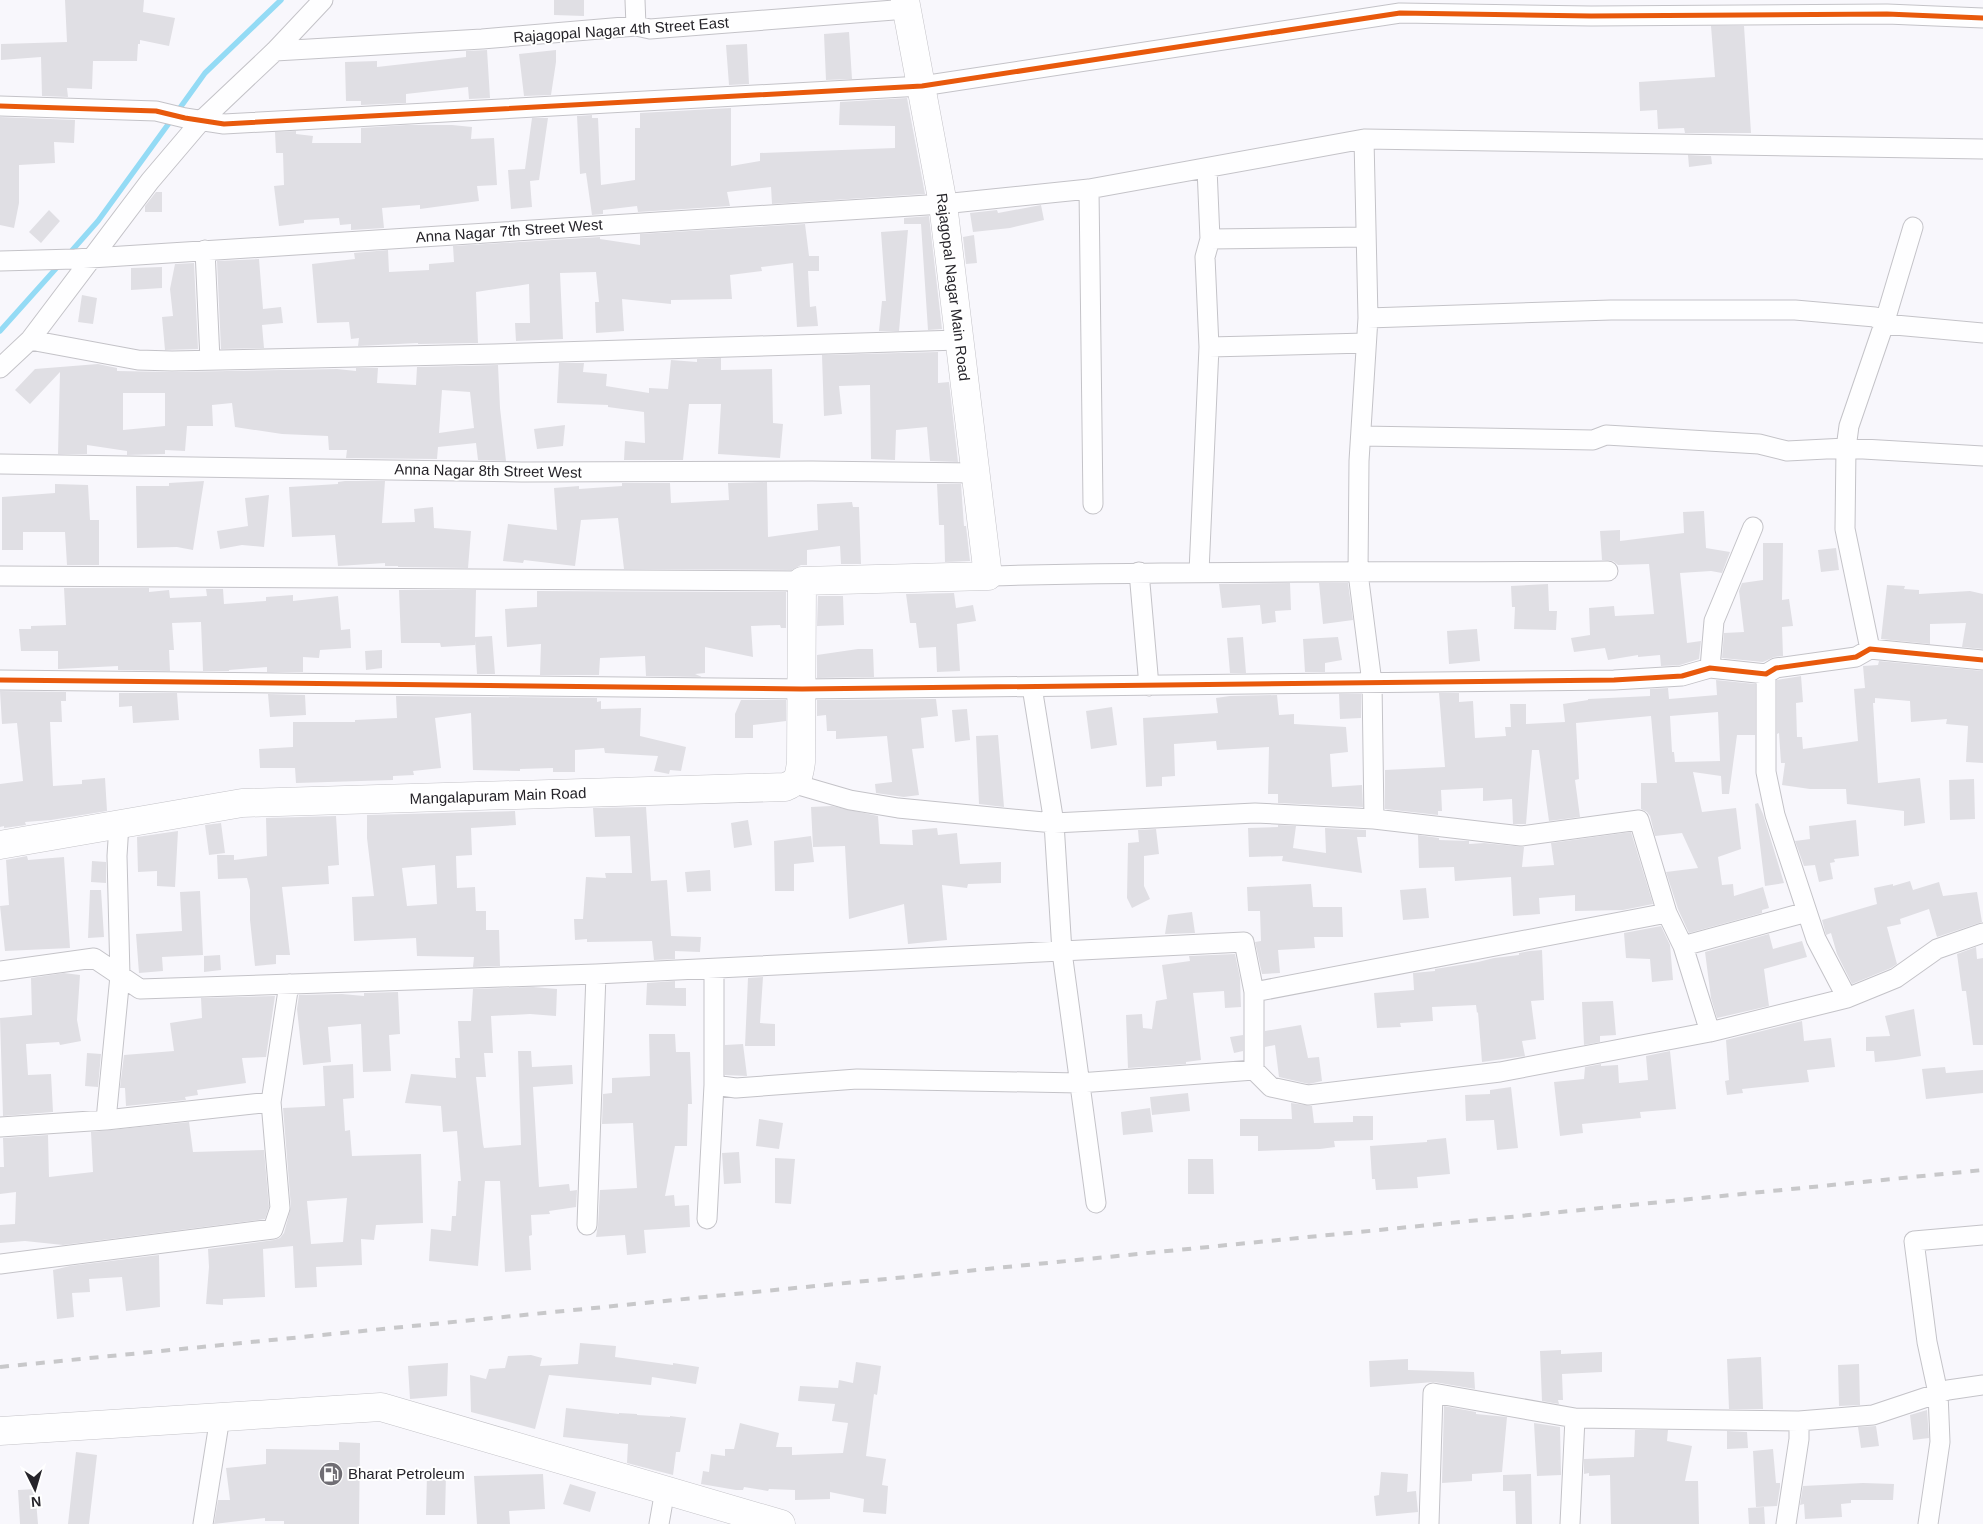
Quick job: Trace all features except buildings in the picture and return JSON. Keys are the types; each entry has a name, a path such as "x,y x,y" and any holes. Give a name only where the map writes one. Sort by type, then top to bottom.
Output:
{"street":[{"path":"0,368 30,340 83,259 150,181 194,120 276,51 323,0"},
{"path":"635,0 636,26"},
{"name":"Rajagopal Nagar 4th Street East","path":"276,51 482,39 636,26 650,30 906,4"},
{"name":"Rajagopal Nagar Main Road","path":"906,4 943,204 988,576"},
{"path":"0,106 156,111 194,120 224,124 922,86 1400,13 1591,16 1887,14 1983,18"},
{"path":"1364,139 1368,318 1361,436 1358,573 1372,683 1374,819"},
{"name":"Anna Nagar 7th Street West","path":"0,260 83,259 943,204 1089,189 1364,139 1983,149"},
{"path":"1199,572 1209,347 1205,256 1210,239 1207,168"},
{"path":"1089,189 1093,504"},
{"path":"1870,649 1845,529 1846,448 1849,426 1884,324 1913,227"},
{"path":"1210,239 1366,237"},
{"path":"205,250 210,360"},
{"path":"1368,318 1610,310 1795,310 1875,318 1884,324 1983,333"},
{"path":"30,340 138,360 494,354 959,340"},
{"path":"1209,347 1366,343"},
{"path":"1361,436 1593,440 1606,435 1759,444 1787,451 1846,448 1983,456"},
{"name":"Anna Nagar 8th Street West","path":"0,464 522,472 812,471 976,473"},
{"path":"1710,668 1714,621 1753,527"},
{"path":"0,576 802,581 1139,572 1608,571"},
{"path":"1139,572 1149,686"},
{"path":"802,581 801,762 799,777 795,784 850,800 898,808 1054,823 1255,813 1374,819 1521,836 1639,820 1667,912 1683,946 1710,1032"},
{"path":"0,680 802,689 1149,686 1614,680 1682,676 1710,668 1766,674 1776,668 1856,657 1870,649 1983,660"},
{"path":"1766,674 1766,772 1775,815 1816,940 1847,998"},
{"path":"1032,687 1054,823 1062,952 1096,1203"},
{"name":"Mangalapuram Main Road","path":"0,845 242,803 785,787 795,784"},
{"path":"106,1120 120,976 117,856 119,824"},
{"path":"1254,992 1667,912"},
{"path":"1683,946 1807,912"},
{"path":"0,971 94,958 140,989 714,969 1244,942 1254,992 1254,1070 1270,1087 1308,1095 1500,1072 1710,1032 1847,998 1896,978 1937,950 1983,933"},
{"path":"707,1218 714,1085 714,969"},
{"path":"587,1225 596,974"},
{"path":"0,1264 273,1229 280,1208 271,1102 289,984"},
{"path":"714,1085 736,1088 857,1079 1079,1083 1254,1070"},
{"path":"0,1127 106,1120 271,1102"},
{"path":"1928,1524 1940,1442 1938,1393 1927,1342 1914,1241 1983,1235"},
{"path":"1429,1524 1433,1393 1575,1418 1798,1421 1873,1415 1938,1393 1983,1385"},
{"path":"0,1431 382,1406 781,1524"},
{"path":"203,1524 220,1417"},
{"path":"1570,1524 1575,1418"},
{"path":"1786,1524 1799,1439 1798,1421"},
{"path":"659,1524 665,1490"}],"waterway":[{"path":"177,112 205,73 281,0"},
{"path":"68,255 98,221 172,119"},
{"path":"0,331 60,264"}],"railway":[{"path":"0,1367 1983,1170"}],"cycle path":[{"path":"0,106 156,111 224,124 922,86 1400,13 1591,16 1887,14 1983,18"},
{"path":"0,680 802,689 1614,680 1682,676 1710,668 1766,674 1776,668 1856,657 1870,649 1983,660"}],"place":[{"name":"Bharat Petroleum","path":"331,1474"}]}
